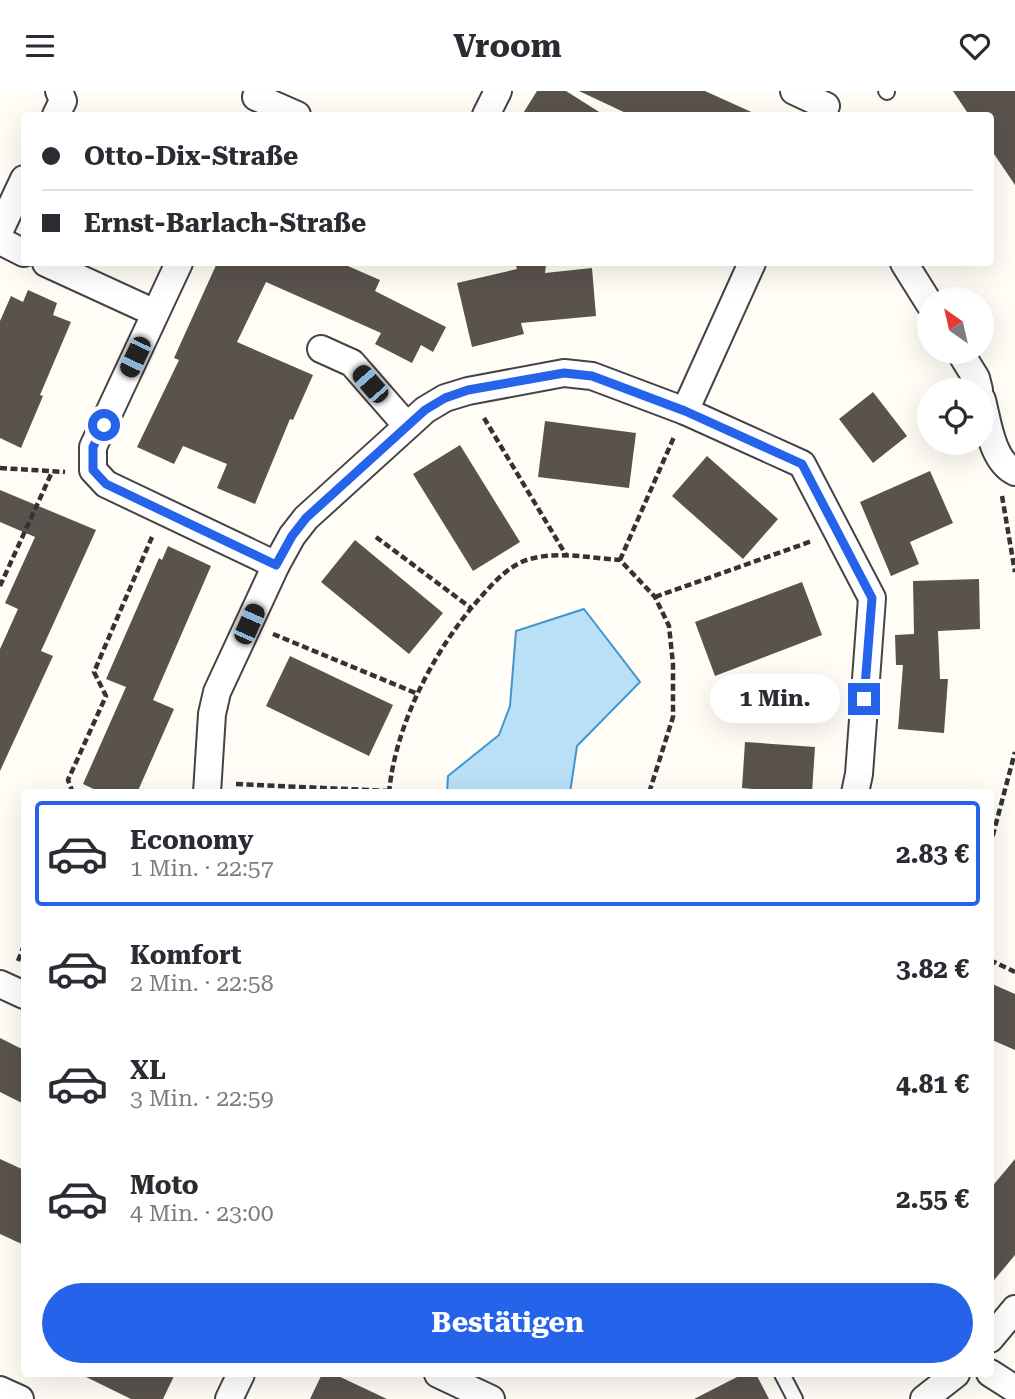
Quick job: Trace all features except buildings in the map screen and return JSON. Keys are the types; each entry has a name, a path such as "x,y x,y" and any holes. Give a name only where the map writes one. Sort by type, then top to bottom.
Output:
{"street":[{"path":"58,112 63,101 59,91"},
{"path":"488,112 498,91"},
{"path":"794,91 827,104"},
{"path":"253,101 288,112"},
{"path":"0,230 21,185"},
{"path":"0,241 21,252"},
{"path":"53,266 155,313"},
{"path":"178,266 93,447 93,470 106,484 276,565"},
{"path":"685,411 751,266"},
{"path":"906,266 919,287"},
{"path":"321,349 352,363 407,426"},
{"path":"207,788 212,714 217,692 276,565 292,536 306,518 425,410 445,398 468,390 564,373 592,376 685,411 802,464 872,598 856,789"},
{"path":"994,446 1008,469 1015,472"},
{"path":"0,984 21,994"},
{"path":"994,1334 1015,1308"},
{"path":"994,1376 1015,1389"},
{"path":"229,1399 240,1377"},
{"path":"444,1377 491,1399"},
{"path":"924,1399 952,1377"},
{"path":"0,1390 20,1399"}],"lane":[{"path":"784,1377 795,1399"}],"path":[{"path":"468,390 566,555"},
{"path":"620,561 685,411"},
{"path":"0,468 51,472 93,470"},
{"path":"0,586 51,472"},
{"path":"1002,495 1015,572"},
{"path":"71,789 68,780 106,696 94,672 163,511"},
{"path":"654,597 837,532"},
{"path":"376,537 471,608"},
{"path":"389,789 392,770 418,694 433,662 453,631 495,580 528,559 566,555 620,561 654,597 669,626 674,717 650,789"},
{"path":"249,624 418,694"},
{"path":"994,831 1015,752"},
{"path":"207,788 252,789"},
{"path":"994,962 1015,972"}],"water":[{"path":"584,609 640,682 577,746 571,789 447,789 448,776 499,735 510,706 516,631"}],"route":[{"path":"104,425 93,447 93,470 106,484 276,565 292,536 306,518 425,410 445,398 468,390 564,373 592,376 616,383 802,464 872,598 864,699"}]}
